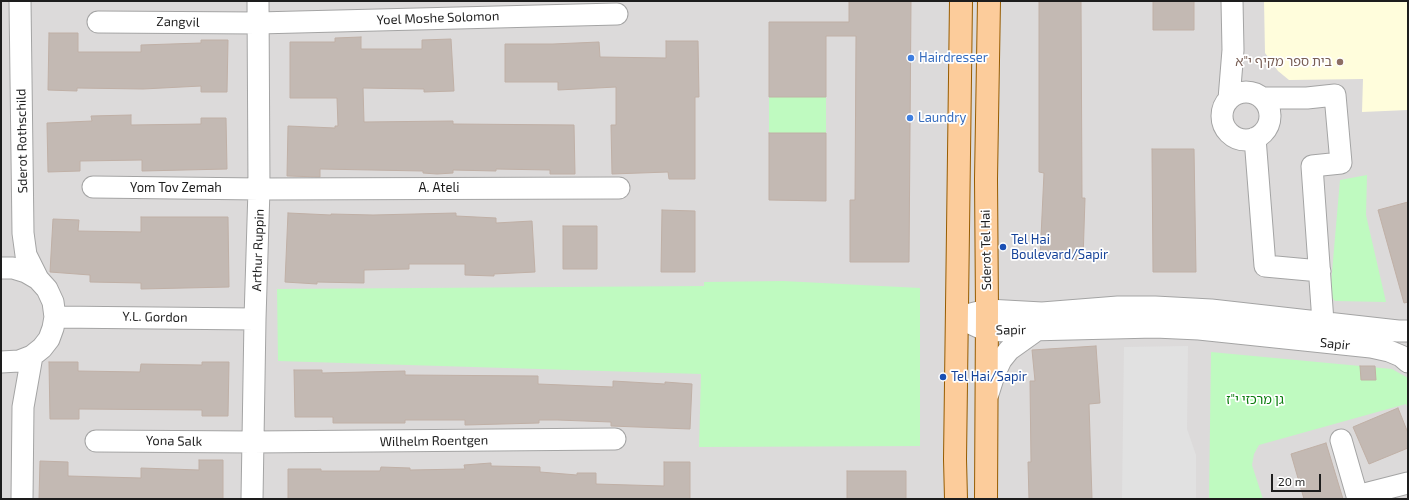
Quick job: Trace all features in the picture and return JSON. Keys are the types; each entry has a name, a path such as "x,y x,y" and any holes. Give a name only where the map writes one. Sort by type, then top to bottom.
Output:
{"main road":[{"name":"Sderot Tel Hai","path":"956,499 955,459 961,1"},
{"name":"Sderot Tel Hai","path":"986,499 986,179 989,1"}],"street":[{"name":"Sderot Rothschild","path":"20,1 23,233 26,255 38,279 48,290 53,302 55,317"},
{"name":"Arthur Ruppin","path":"252,499 259,189 258,1"},
{"path":"1229,99 1233,50 1232,1"},
{"path":"1239,1 1241,52 1255,95"},
{"name":"Yoel Moshe Solomon","path":"258,23 617,14"},
{"name":"Zangvil","path":"98,22 258,23"},
{"path":"1242,92 1255,95 1266,104 1269,110 1267,127 1255,138 1247,140 1230,134 1222,121 1224,106 1229,99 1242,92"},
{"name":"Sapir","path":"1255,95 1307,98 1335,95 1341,163 1312,166 1323,322"},
{"path":"1255,138 1265,266 1320,271"},
{"name":"Yom Tov Zemah","path":"93,188 259,189"},
{"name":"A. Ateli","path":"259,189 619,188"},
{"path":"986,265 990,285 1000,298 1039,321 1009,350 1001,360 994,375 986,401"},
{"path":"1,268 13,268 26,272 38,279"},
{"name":"Sapir","path":"1039,321 1118,307 1155,306 1211,310 1408,331"},
{"path":"1,362 19,361 32,356 42,348 49,339 55,317"},
{"name":"Y.L. Gordon","path":"55,317 255,319"},
{"name":"Sapir","path":"957,318 987,321 1039,321 1200,329 1371,348 1389,351 1401,356 1408,362"},
{"path":"22,499 22,407 32,356"},
{"name":"Wilhelm Roentgen","path":"253,442 615,438"},
{"path":"1342,440 1357,497 1408,483"},
{"name":"Yona Salk","path":"96,441 253,442"}],"shaded area":[{"path":"1,1 1408,1 1408,499 1,499"},
{"name":"בית ספר מקיף י\"א","path":"1264,1 1408,1 1408,110 1362,112 1363,79 1289,80 1278,71 1265,53"},
{"path":"1188,346 1187,429 1196,455 1196,499 1122,499 1124,347"}],"green space":[{"path":"769,97 826,97 826,133 769,133"},
{"path":"1367,175 1366,215 1386,302 1335,301 1330,295 1340,180"},
{"path":"783,281 920,288 920,446 699,447 701,374 278,361 277,289 704,286 704,282"},
{"name":"גן מרכזי י\"ז","path":"1211,352 1392,369 1408,378 1408,409 1406,404 1259,445 1254,454 1252,465 1263,499 1209,499"}],"building":[{"path":"849,1 911,1 909,262 850,262 850,200 855,200 856,36 826,36 826,97 769,97 769,22 849,22"},
{"path":"1039,1 1081,1 1082,198 1085,198 1083,260 1040,258 1044,173 1039,172"},
{"path":"1153,1 1194,1 1194,30 1153,30"},
{"path":"49,33 78,33 78,52 141,52 141,45 201,43 201,40 228,40 227,92 201,92 201,86 143,89 77,88 77,91 48,90"},
{"path":"361,37 361,49 422,49 422,40 451,39 454,91 424,92 424,89 363,88 364,122 453,121 453,124 574,125 575,174 550,174 550,170 453,170 453,173 437,174 423,173 423,171 320,169 320,177 287,176 288,126 335,128 335,126 338,126 337,98 290,98 290,42 335,42 335,38"},
{"path":"666,41 698,41 699,97 695,97 695,179 669,179 668,172 612,174 611,125 616,125 616,87 558,90 558,82 505,82 505,44 599,42 600,57 666,58"},
{"path":"131,115 131,125 201,124 201,118 226,118 227,169 142,171 142,160 80,161 80,171 48,172 47,123 92,121 91,116"},
{"path":"769,133 826,133 826,201 769,200"},
{"path":"1152,149 1194,149 1196,272 1153,272"},
{"path":"1408,202 1408,302 1404,303 1378,210"},
{"path":"662,210 695,211 695,272 661,272"},
{"path":"288,213 373,215 456,213 456,216 496,218 496,223 532,221 535,272 494,274 494,276 465,275 465,264 409,264 409,269 364,270 364,283 317,282 317,284 285,282"},
{"path":"141,217 228,217 229,287 141,289 141,283 90,282 90,275 50,272 53,219 79,220 78,231 141,232"},
{"path":"563,226 597,226 597,269 563,269"},
{"path":"1096,346 1100,403 1089,404 1092,499 1029,499 1028,462 1031,462 1030,381 1035,381 1032,350"},
{"path":"49,362 78,362 78,371 140,372 141,364 202,365 202,362 229,362 228,416 202,416 202,410 79,409 79,419 50,419"},
{"path":"1360,366 1375,366 1376,380 1361,380"},
{"path":"294,370 322,370 322,373 405,371 405,375 538,376 538,384 613,387 613,381 692,384 690,429 611,426 611,422 558,420 539,420 539,423 465,425 465,420 405,420 405,423 333,423 333,417 295,417"},
{"path":"1398,408 1408,433 1408,448 1369,464 1353,427"},
{"path":"1326,443 1343,499 1304,499 1291,454"},
{"path":"199,460 223,460 223,499 39,499 40,461 68,462 68,476 141,478 141,468 199,470"},
{"path":"664,462 690,462 690,499 288,499 288,469 321,469 321,471 380,471 381,467 410,468 410,470 465,469 464,465 491,463 491,466 540,467 540,472 577,475 577,473 596,473 596,484 664,486"},
{"path":"847,471 906,471 906,499 847,499"}],"place":[{"name":"Hairdresser","path":"911,58"},
{"name":"בית ספר מקיף י\"א","path":"1340,62"},
{"name":"Laundry","path":"910,118"},
{"name":"Tel Hai Boulevard/Sapir","path":"1003,247"},
{"name":"Tel Hai/Sapir","path":"943,377"}]}
